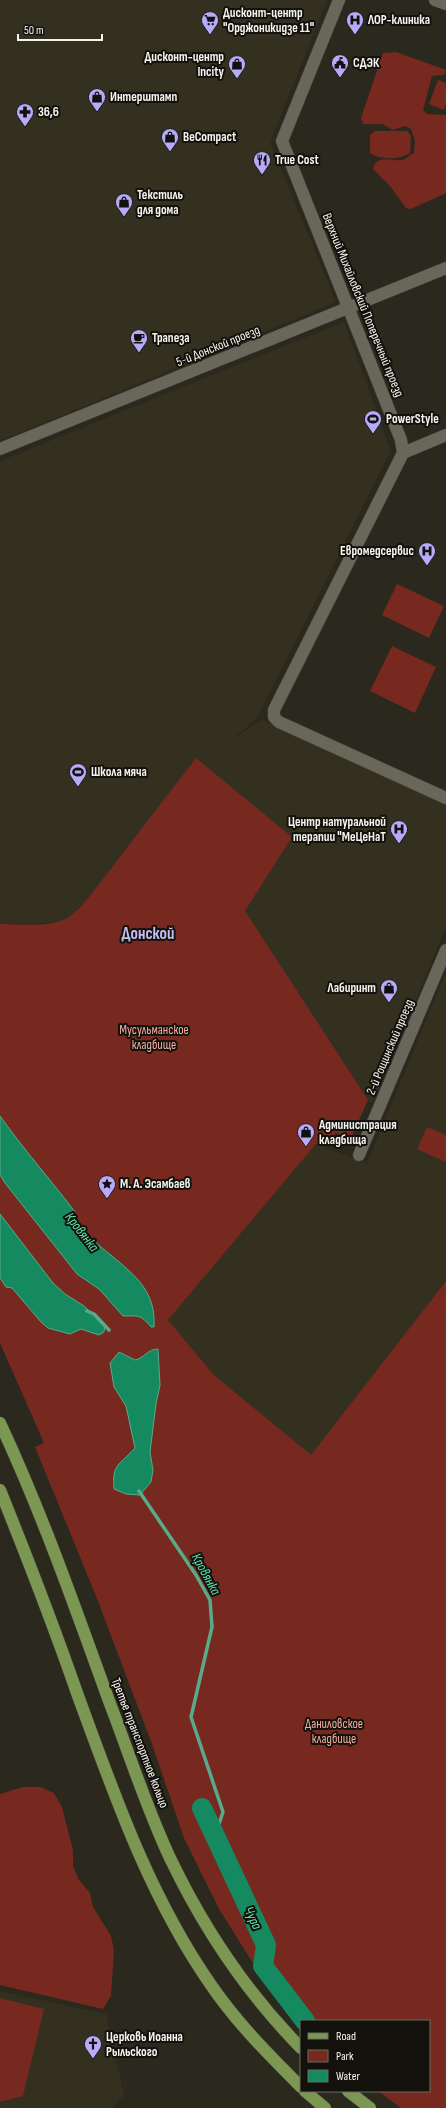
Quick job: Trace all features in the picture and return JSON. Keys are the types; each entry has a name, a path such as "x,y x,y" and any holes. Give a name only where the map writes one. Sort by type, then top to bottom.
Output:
{"main road":[{"name":"Третье транспортное кольцо","path":"0,1423 60,1567 144,1795 169,1857 201,1917 234,1968 300,2047"},
{"path":"0,1490 40,1588 117,1804 144,1868 178,1932 211,1985 243,2027 300,2086"},
{"path":"306,2092 325,2108"},
{"path":"349,2092 370,2108"}],"street":[{"name":"Верхний Михайловский Поперечный проезд","path":"339,0 282,141 401,440 403,453"},
{"path":"435,0 446,4"},
{"name":"5-й Донской проезд","path":"0,449 446,268"},
{"path":"446,435 403,453 274,710 274,717 279,722 446,798"},
{"name":"2-й Рощинский проезд","path":"359,1155 446,950"}],"shaded area":[{"path":"0,0 327,0 270,142 336,302 0,441"},
{"path":"344,322 391,451 256,719 231,740 262,720 446,804 446,927 373,1103 368,1100 343,1065 244,911 197,758 89,897 74,913 62,921 48,923 0,924 0,461"},
{"path":"446,972 446,1281 311,1456 214,1375 168,1320 316,1144 367,1164"},
{"path":"0,1991 106,2014 124,2095 112,2108 0,2108"}],"green space":[{"path":"396,52 446,70 444,75 432,76 423,110 427,114 446,115 446,193 411,209 406,208 390,186 373,169 378,161 385,159 403,160 414,153 415,141 411,129 405,126 393,130 382,124 363,124 361,118 383,53"},
{"path":"438,80 446,83 446,104 444,110 429,104"},
{"path":"375,131 407,131 411,136 410,153 396,158 384,158 370,153 370,135"},
{"path":"397,584 444,606 429,638 382,615"},
{"path":"392,646 436,667 415,713 370,691"},
{"path":"196,758 292,837 245,911 368,1100 350,1140 336,1133 330,1139 316,1144 168,1320 214,1375 311,1455 446,1281 446,2108 401,2108 379,2092 430,2092 430,2020 300,2021 287,2007 251,1960 219,1909 184,1838 152,1744 98,1601 35,1447 44,1443 0,1343 0,924 32,925 57,922 74,913 89,897"},
{"path":"427,1127 446,1135 446,1162 417,1149"},
{"path":"23,1787 40,1787 54,1793 62,1807 73,1850 73,1866 79,1880 90,1893 93,1907 111,1936 114,1950 111,1996 103,2009 0,1985 0,1794"},
{"path":"0,1998 44,2009 23,2096 0,2102"}],"water":[{"path":"0,1116 18,1141 75,1212 71,1217 85,1233 129,1271 143,1286 152,1304 154,1327 151,1327 142,1318 123,1316 99,1289 77,1274 5,1183 0,1175"},
{"path":"0,1214 53,1283 65,1294 84,1306 105,1326 104,1332 99,1335 81,1329 70,1334 48,1328 12,1288 6,1287 0,1278"},
{"path":"158,1349 160,1385 150,1452 153,1470 151,1482 140,1495 126,1494 114,1489 114,1474 118,1466 135,1448 126,1406 114,1387 110,1363 119,1352 135,1360 151,1350"}],"waterway":[{"name":"Кровянка","path":"87,1311 94,1314 109,1330"},
{"name":"Кровянка","path":"139,1491 196,1575 210,1600 212,1627 191,1717 223,1812 215,1836"},
{"name":"Чура","path":"202,1808 266,1945 263,1966 304,2020"}],"place":[{"name":"Дисконт-центр \"Орджоникидзе 11\"","path":"210,35"},
{"name":"ЛОР-клиника","path":"355,35"},
{"name":"СДЭК","path":"340,78"},
{"name":"Дисконт-центр Incity","path":"237,79"},
{"name":"Интерштамп","path":"97,112"},
{"name":"36,6","path":"25,127"},
{"name":"BeCompact","path":"170,152"},
{"name":"True Cost","path":"262,175"},
{"name":"Текстиль для дома","path":"124,217"},
{"name":"Трапеза","path":"139,353"},
{"name":"PowerStyle","path":"373,434"},
{"name":"Евромедсервис","path":"427,566"},
{"name":"Школа мяча","path":"78,787"},
{"name":"Центр натуральной терапии \"МеЦеНаТ","path":"399,844"},
{"name":"Лабиринт","path":"389,1003"},
{"name":"Администрация кладбища","path":"306,1147"},
{"name":"М. А. Эсамбаев","path":"107,1199"},
{"name":"Церковь Иоанна Рыльского","path":"93,2059"}],"district":[{"name":"Донской","path":"148,934"}],"park label":[{"name":"Мусульманское кладбище","path":"154,1038"},
{"name":"Даниловское кладбище","path":"334,1732"}]}
